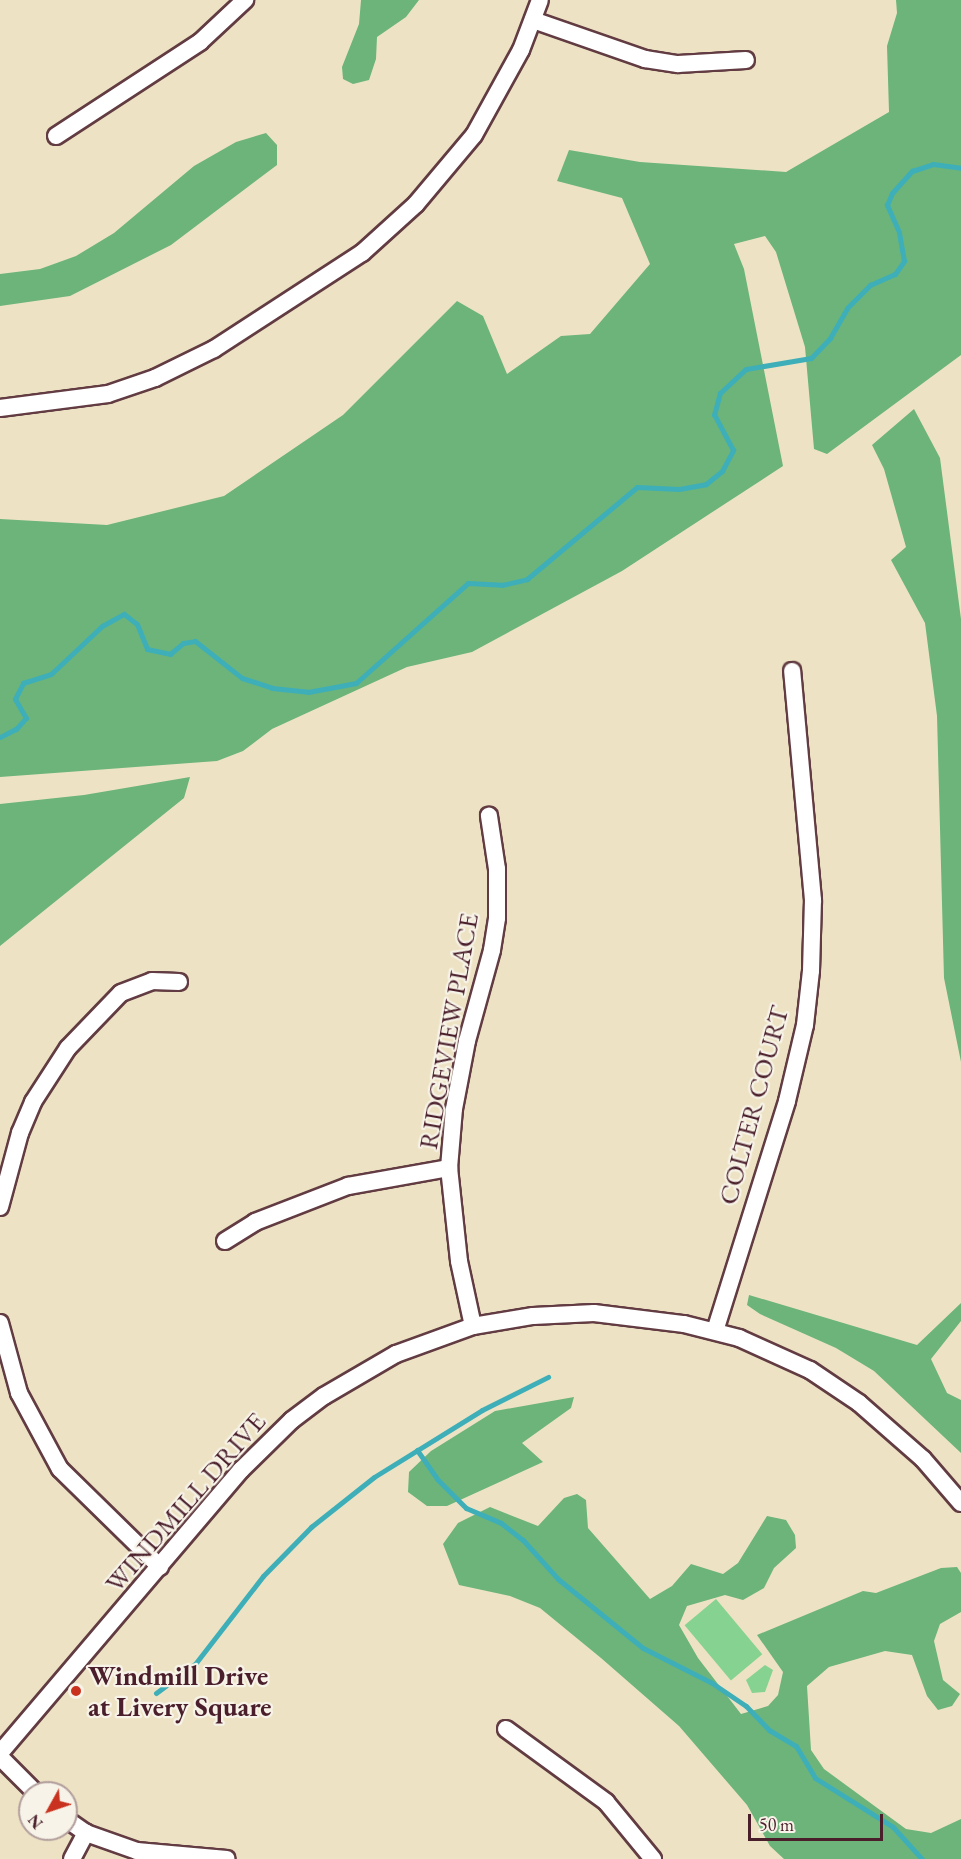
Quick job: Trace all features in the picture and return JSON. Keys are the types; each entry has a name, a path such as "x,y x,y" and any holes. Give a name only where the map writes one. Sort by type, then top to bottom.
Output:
{"street":[{"path":"56,136 200,42 245,0"},
{"path":"0,408 108,394 155,378 214,350 332,276 416,204 474,135 502,87 540,0"},
{"path":"533,20 645,59 678,64 746,60"},
{"name":"COLTER COURT","path":"715,1331 787,1101 801,1043 810,982 813,900 792,671"},
{"name":"RIDGEVIEW PLACE","path":"473,1326 459,1261 449,1168 454,1109 467,1041 492,950 497,918 497,869 489,816"},
{"path":"0,1207 20,1133 33,1102 68,1048 121,993 152,981 179,982"},
{"path":"225,1240 255,1222 348,1186 449,1168"},
{"name":"WINDMILL DRIVE","path":"0,1755 241,1470 300,1414 396,1354 473,1326 533,1316 594,1313 715,1331 763,1347 810,1370 859,1403 923,1459 961,1503"},
{"path":"0,1323 19,1393 60,1470 160,1567"},
{"path":"506,1729 606,1802 653,1859"},
{"path":"0,1755 25,1781"},
{"path":"78,1827 86,1833 137,1851 227,1859"},
{"path":"72,1859 86,1833"}],"green space":[{"path":"361,0 419,0 406,17 377,37 376,59 369,80 353,84 343,79 342,67 359,24"},
{"path":"896,0 961,0 961,355 827,454 814,449 805,347 776,252 765,236 734,244 744,269 783,466 622,571 472,652 407,667 272,729 243,751 217,761 0,777 0,519 107,525 224,496 343,415 457,301 483,316 507,374 561,336 590,334 650,264 622,198 557,181 569,150 640,162 786,172 889,112 887,46 897,13"},
{"path":"266,133 277,145 277,165 171,245 70,296 0,306 0,274 40,269 76,256 114,233 194,166 236,142"},
{"path":"914,409 940,458 961,619 961,1062 944,978 937,716 925,623 891,560 906,547 884,469 872,445"},
{"path":"190,777 184,798 0,946 0,804 84,795"},
{"path":"749,1295 917,1345 961,1303 961,1321 931,1359 947,1393 961,1400 961,1453 874,1371 836,1348 760,1314 747,1305"},
{"path":"574,1397 571,1408 522,1443 543,1462 447,1506 427,1506 408,1492 409,1472 431,1451 495,1411"},
{"path":"577,1494 586,1500 588,1528 650,1599 672,1586 691,1564 723,1574 738,1563 767,1516 786,1520 795,1535 796,1548 774,1568 764,1588 743,1600 725,1595 687,1606 679,1625 698,1658 741,1714 768,1706 778,1695 783,1672 757,1635 863,1591 876,1593 941,1568 957,1567 961,1573 961,1612 940,1624 934,1641 943,1680 960,1694 952,1706 938,1710 927,1696 912,1655 885,1651 829,1667 807,1686 811,1750 824,1769 906,1829 931,1833 961,1819 961,1859 784,1859 770,1846 747,1805 679,1726 601,1658 540,1608 510,1596 459,1585 443,1544 458,1523 490,1507 538,1526 564,1498"},
{"path":"716,1599 762,1654 731,1681 685,1625"},
{"path":"765,1665 773,1670 765,1692 752,1693 746,1680"}],"waterway":[{"path":"0,737 16,729 26,718 15,699 23,683 51,674 102,626 124,614 137,624 147,649 170,654 183,643 195,641 242,678 272,688 308,692 356,683 468,583 502,585 527,579 637,487 679,489 706,484 722,471 733,450 714,415 720,393 746,369 811,358 830,338 847,308 870,285 895,274 904,261 899,232 887,205 892,193 912,171 933,164 961,168"},
{"path":"156,1693 195,1664 263,1576 311,1527 374,1477 482,1410 548,1377"},
{"path":"417,1450 437,1479 466,1508 501,1523 523,1540 558,1579 643,1648 712,1683 746,1706 769,1730 796,1746 815,1778 893,1827 922,1859"}],"place":[{"name":"Windmill Drive at Livery Square","path":"76,1691"}]}
